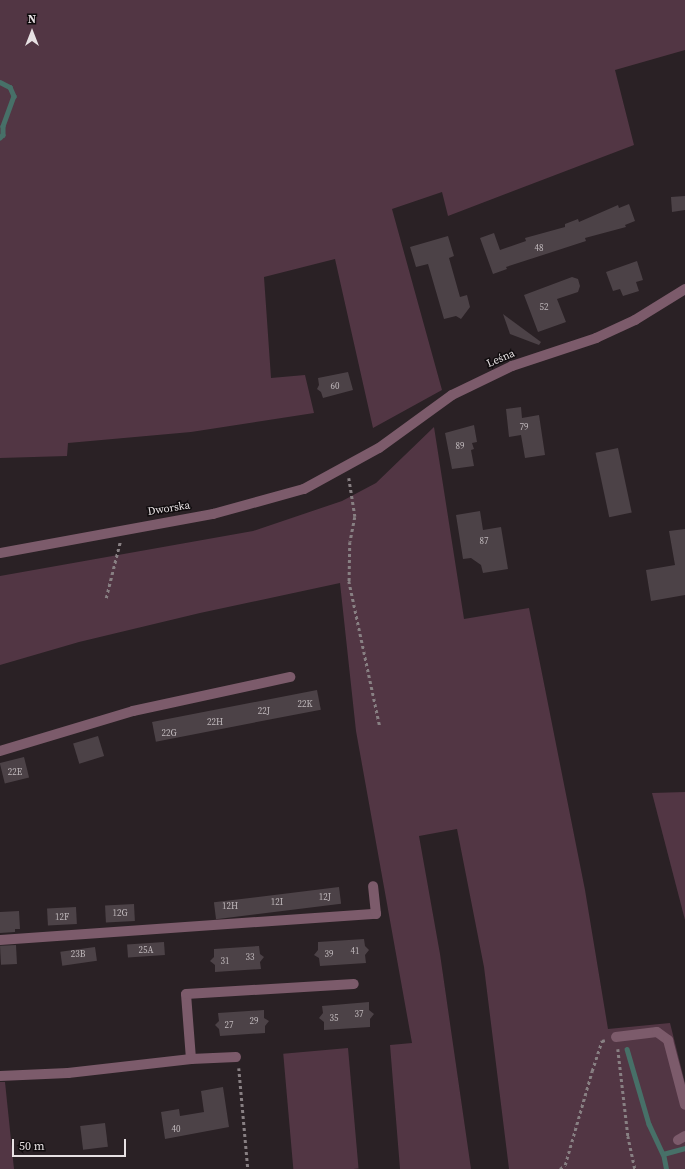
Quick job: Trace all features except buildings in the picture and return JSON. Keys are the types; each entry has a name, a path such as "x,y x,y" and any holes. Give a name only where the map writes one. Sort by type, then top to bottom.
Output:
{"street":[{"name":"Leśna","path":"336,472 379,448 452,395 512,366 596,338 635,320 685,289"},
{"name":"Dworska","path":"0,553 124,528 213,514 268,501 304,489 336,472"},
{"path":"0,751 133,712 290,677"},
{"path":"0,940 376,914 373,886"},
{"path":"191,1060 186,994 354,984"},
{"path":"616,1037 657,1032 668,1040 685,1106"},
{"path":"0,1076 68,1073 191,1060 236,1057"}],"path":[{"path":"347,466 355,517 350,542 349,581 380,727"},
{"path":"106,598 124,528"},
{"path":"560,1169 565,1165 602,1041 616,1037 628,1136 634,1169"},
{"path":"236,1057 248,1169"}],"shaded area":[{"path":"0,0 685,0 685,50 615,70 634,145 448,216 442,192 392,209 442,390 373,428 335,259 264,277 271,378 305,375 314,413 191,432 68,443 67,456 0,458"},
{"path":"434,427 464,619 529,608 585,890 608,1029 670,1023 685,1083 685,1169 509,1169 484,967 457,829 419,836 440,954 471,1169 400,1169 390,1045 412,1043 356,731 340,583 200,613 79,642 0,665 0,576 253,531 342,501 376,483"},
{"path":"685,792 685,920 652,793"},
{"path":"348,1048 359,1169 293,1169 283,1054"},
{"path":"0,1082 5,1082 14,1169 0,1169"}],"waterway":[{"path":"0,82 10,87 14,96 3,126 3,135 0,138"},
{"path":"627,1049 649,1124 663,1154"},
{"path":"666,1169 663,1154 685,1148"}]}
